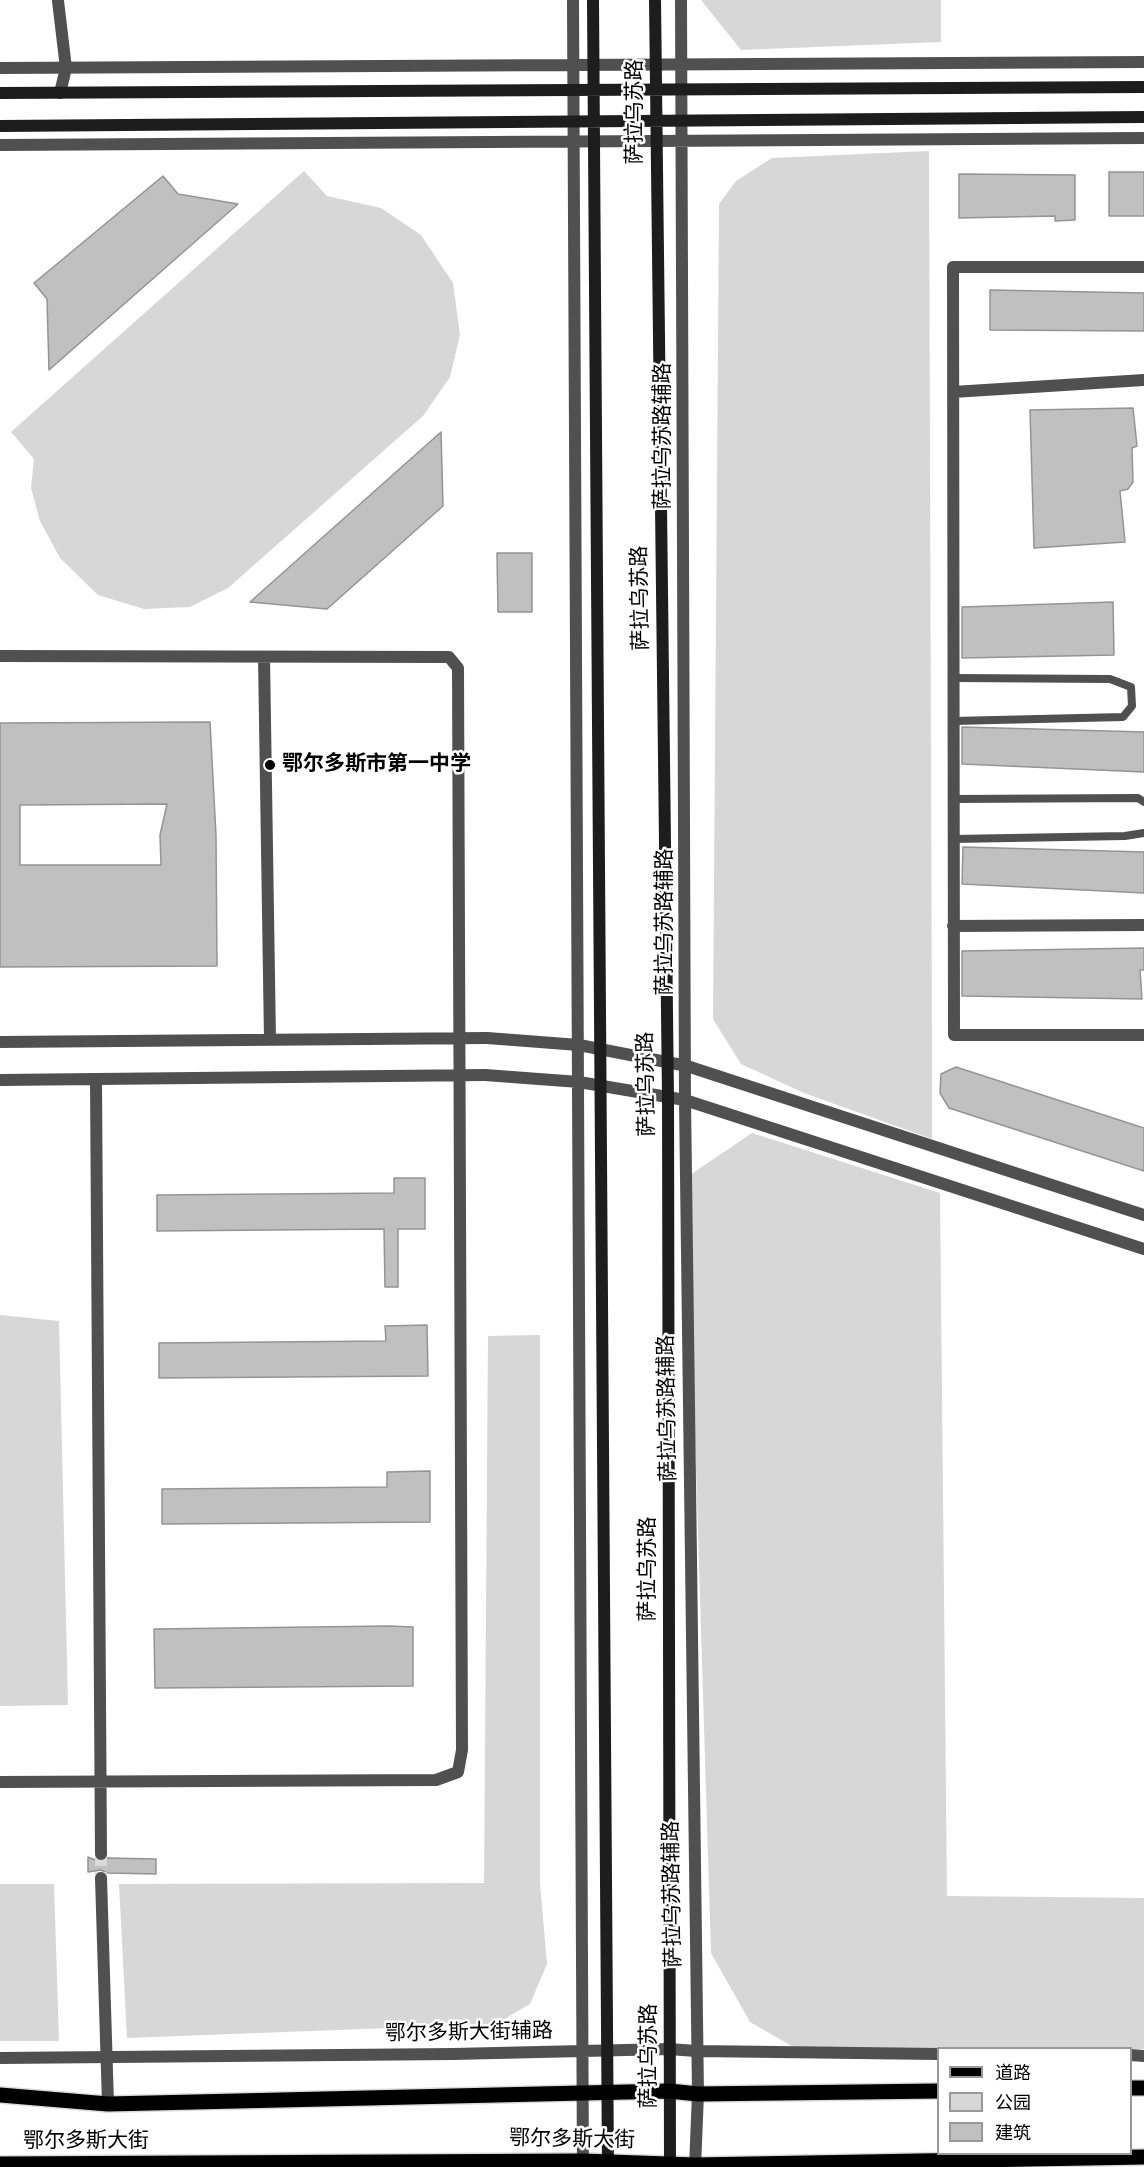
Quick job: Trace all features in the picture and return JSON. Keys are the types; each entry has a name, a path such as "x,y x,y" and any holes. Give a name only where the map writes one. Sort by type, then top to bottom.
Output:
{"main road":[{"name":"萨拉乌苏路","path":"593,0 608,2164"},
{"name":"萨拉乌苏路","path":"655,0 668,1096 670,2165"},
{"path":"0,93 1144,87"},
{"path":"0,126 1144,117"},
{"name":"鄂尔多斯大街","path":"0,2095 108,2104 669,2091 698,2094 937,2091"},
{"name":"鄂尔多斯大街","path":"0,2164 695,2166 1144,2157"}],"street":[{"path":"58,0 66,68 60,93"},
{"path":"573,0 583,2164"},
{"name":"萨拉乌苏路辅路","path":"681,0 687,1066 685,1100 698,2094 695,2166"},
{"path":"0,68 1144,62"},
{"path":"0,146 1144,138"},
{"path":"1144,267 953,267 954,1035 1144,1035"},
{"path":"953,392 1144,380"},
{"path":"0,656 448,657 458,668 462,1750 458,1772 436,1780 0,1782"},
{"path":"264,657 270,1040"},
{"path":"954,926 1144,925"},
{"path":"0,1042 487,1038 579,1045 687,1066 1144,1215"},
{"path":"0,1080 485,1075 600,1085 685,1100 1144,1249"},
{"path":"96,1079 101,1854"},
{"path":"101,1878 108,2104"},
{"name":"鄂尔多斯大街辅路","path":"0,2058 106,2059 609,2052 669,2049 937,2054"}],"lane":[{"path":"953,678 1110,679 1131,687 1132,706 1124,717 953,721"},
{"path":"953,799 1138,798 1144,802"},
{"path":"953,839 1125,836 1144,833"}],"green space":[{"path":"701,0 941,0 941,42 741,50"},
{"path":"929,151 932,1139 804,1093 741,1064 713,1019 719,204 736,181 772,158"},
{"path":"304,171 327,196 381,208 421,235 453,283 460,335 450,377 423,416 228,588 190,607 144,609 98,595 60,558 40,521 31,488 34,459 11,432"},
{"path":"752,1133 940,1193 947,1896 1144,1898 1144,2049 1132,2049 1132,2047 937,2047 937,2049 797,2049 750,2022 711,1953 687,1177"},
{"path":"0,1315 59,1321 68,1705 0,1706"},
{"path":"540,1335 540,1883 547,1964 530,2004 496,2024 127,2038 119,1884 484,1883 488,1336"},
{"path":"0,1884 54,1884 59,2041 0,2041"}],"building":[{"path":"1109,172 1144,172 1144,216 1109,216"},
{"path":"959,174 1075,175 1075,220 1055,221 1055,216 959,218"},
{"path":"163,176 178,194 238,204 49,370 47,299 34,283"},
{"path":"990,290 1144,293 1144,331 990,330"},
{"path":"1133,408 1137,446 1132,448 1133,482 1128,489 1120,491 1125,542 1034,548 1030,410"},
{"path":"441,432 443,506 327,609 250,602"},
{"path":"497,553 532,553 532,612 498,612"},
{"path":"1113,602 1114,655 962,658 962,607"},
{"path":"210,722 216,835 217,966 0,967 0,723","holes":["167,804 160,835 161,865 20,865 20,805"]},
{"path":"962,727 1144,732 1144,772 962,764"},
{"path":"963,847 1144,852 1144,893 962,884"},
{"path":"1144,948 1144,970 1140,970 1142,999 962,996 962,951"},
{"path":"956,1067 1144,1128 1144,1171 949,1108 940,1093 941,1074"},
{"path":"394,1178 425,1178 425,1229 398,1229 398,1287 385,1287 384,1229 157,1231 157,1195 394,1193"},
{"path":"427,1325 428,1376 159,1378 159,1343 386,1341 385,1326"},
{"path":"430,1471 430,1522 162,1524 162,1489 387,1487 387,1472"},
{"path":"413,1627 413,1686 155,1688 154,1629"},
{"path":"88,1857 100,1862 108,1858 156,1859 156,1874 107,1873 101,1870 88,1872"}],"tunnel":[{"path":"101,1854 101,1878"}],"place":[{"name":"鄂尔多斯市第一中学","path":"270,765"}]}
